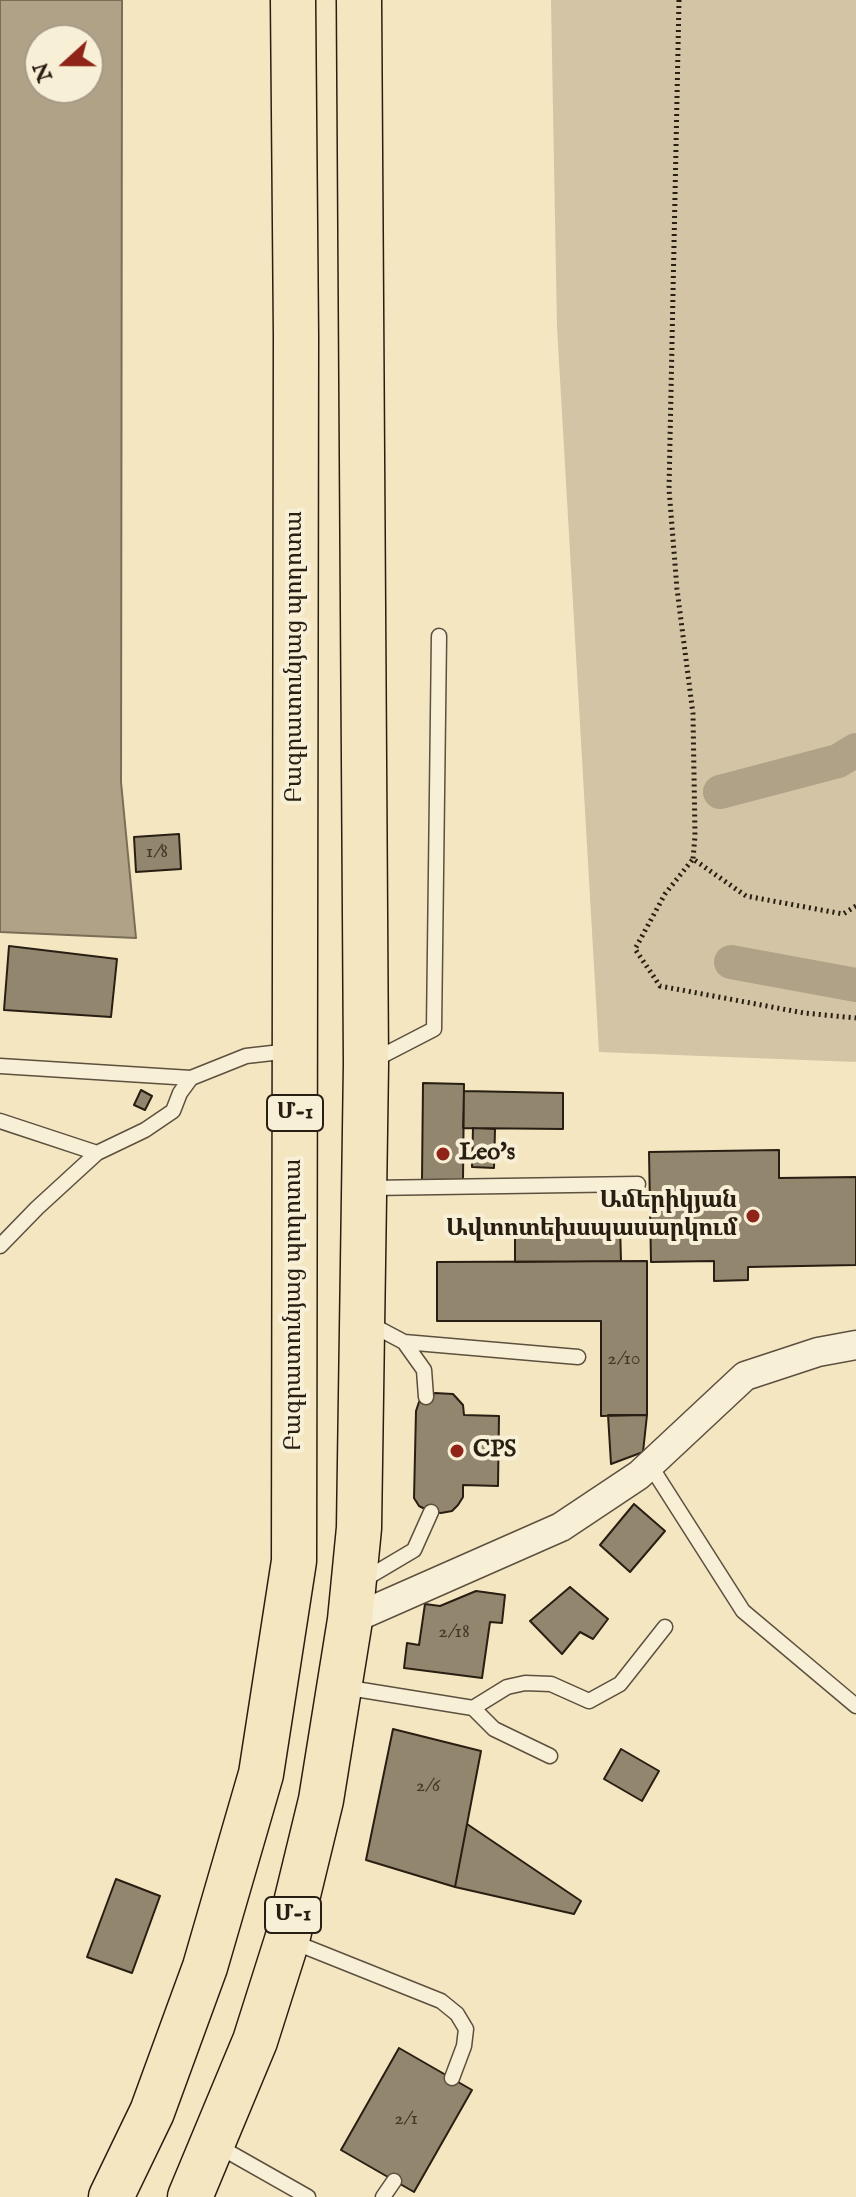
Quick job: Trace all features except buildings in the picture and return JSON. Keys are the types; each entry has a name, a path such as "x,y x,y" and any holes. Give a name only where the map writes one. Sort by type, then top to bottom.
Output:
{"main road":[{"name":"Բագրատունյաց պողոտա","path":"111,2197 152,2112 205,1967 261,1774 294,1561 296,336 293,0"},
{"name":"Մ-1","path":"190,2197 255,2041 287,1940 321,1800 351,1603 359,1528 366,1188 366,871 359,0"},
{"path":"295,869 366,871"}],"street":[{"path":"351,1603 561,1527 639,1475 745,1376 818,1352 856,1345"}],"lane":[{"path":"366,1064 434,1029 439,636"},
{"path":"0,1066 191,1078 246,1056 295,1051"},
{"path":"0,1246 97,1153 145,1130 173,1111 180,1093 191,1078"},
{"path":"0,1121 97,1153"},
{"path":"366,1188 638,1184"},
{"path":"363,1321 404,1342 578,1357"},
{"path":"404,1342 424,1370 426,1397"},
{"path":"650,1465 743,1611 856,1706"},
{"path":"351,1603 414,1550 431,1512"},
{"path":"473,1708 507,1687 525,1683 551,1684 589,1701 620,1684 665,1627"},
{"path":"339,1686 473,1708 494,1729 550,1756"},
{"path":"287,1940 441,2001 457,2014 466,2029 464,2046 452,2078"},
{"path":"214,2143 308,2197"},
{"path":"383,2197 394,2181"}],"path":[{"path":"679,0 669,489 677,589 693,714 695,836 693,859 665,894 635,949 660,986 804,1013 856,1018"},
{"path":"693,859 746,896 843,914 856,906"}],"shaded area":[{"path":"0,0 122,0 121,782 136,938 0,932"},
{"path":"551,0 856,0 856,1062 599,1052 557,327"}],"waterway":[{"path":"720,792 838,761 856,750"},
{"path":"731,962 856,985"}],"place":[{"name":"Leo's","path":"443,1154"},
{"name":"Ամերիկյան Ավտոտեխսպասարկում","path":"753,1216"},
{"name":"CPS","path":"457,1451"}]}
